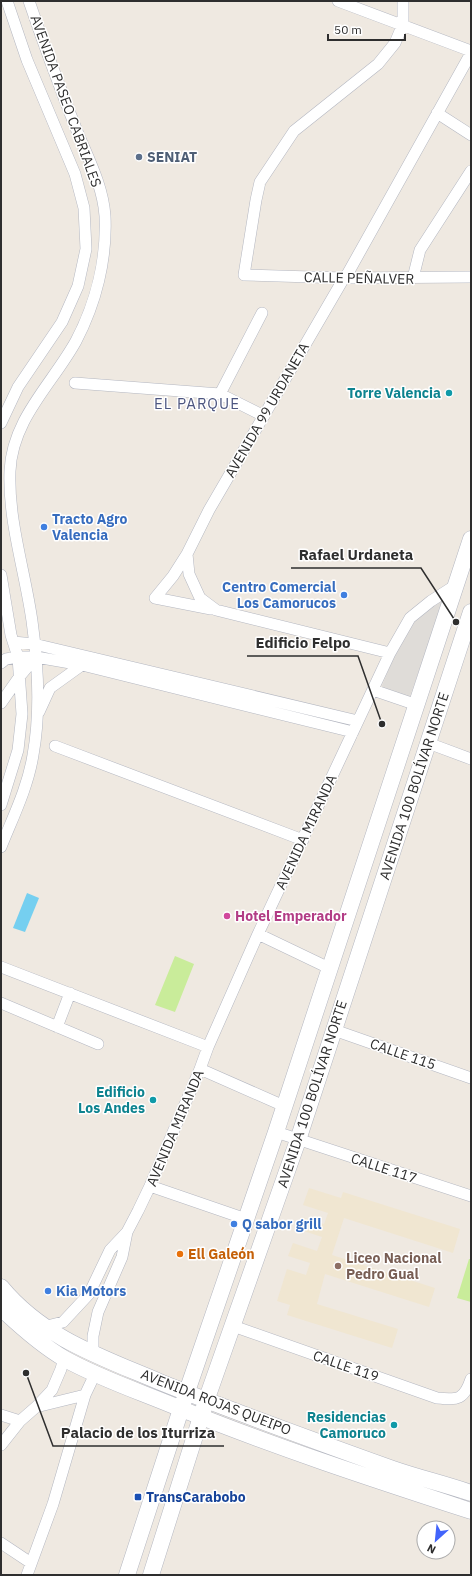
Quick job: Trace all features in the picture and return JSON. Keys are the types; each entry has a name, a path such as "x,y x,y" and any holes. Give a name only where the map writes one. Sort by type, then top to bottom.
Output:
{"main road":[{"name":"AVENIDA 100 BOLÍVAR NORTE","path":"127,1575 186,1392 276,1132 456,585 467,567 471,539"},
{"name":"AVENIDA 100 BOLÍVAR NORTE","path":"151,1575 206,1401 298,1140 471,612"},
{"name":"AVENIDA ROJAS QUEIPO","path":"1,1287 14,1303 43,1326 68,1342 93,1354 206,1401 395,1470 471,1493"},
{"name":"AVENIDA ROJAS QUEIPO","path":"1,1308 29,1334 64,1358 95,1374 201,1417 329,1465 471,1511"}],"street":[{"name":"AVENIDA PASEO CABRIALES","path":"1,423 18,387 62,322 78,286 86,249 84,208 75,174 27,60 7,1"},
{"name":"AVENIDA PASEO CABRIALES","path":"1,848 22,794 33,756 38,714 36,657 32,622 16,535 10,492 10,468 15,444 24,419 72,348 91,307 102,269 104,246 105,214 98,182 45,49 29,1"},
{"path":"338,1 402,24 471,52"},
{"path":"402,24 403,1"},
{"name":"CALLE PEÑALVER","path":"402,24 395,43 378,64 294,131 260,182 243,274 247,276 344,278 471,277"},
{"name":"AVENIDA 99 URDANETA","path":"216,610 155,598 173,576 187,554 210,510 348,273 471,52"},
{"path":"438,113 471,135"},
{"path":"413,278 420,250 471,171"},
{"path":"220,394 262,313"},
{"path":"75,383 220,394 264,416"},
{"path":"187,554 188,574 200,598 216,610 390,653"},
{"path":"1,575 13,642 18,657 22,714 18,750 1,805"},
{"name":"AVENIDA MIRANDA","path":"93,1354 93,1336 98,1312 122,1257 127,1232 150,1186 258,934 390,653 410,618 431,601 456,585"},
{"path":"13,642 34,644 358,721"},
{"path":"1,704 20,676 36,657"},
{"path":"1,663 6,659 36,657 82,665 353,732"},
{"path":"38,714 50,688 82,665"},
{"path":"373,690 417,705"},
{"path":"428,742 471,759"},
{"path":"55,746 303,840"},
{"path":"258,934 329,968"},
{"path":"1,967 208,1048"},
{"path":"57,1027 70,993"},
{"path":"1,1003 98,1044"},
{"name":"CALLE 115","path":"334,1030 471,1078"},
{"path":"200,1069 284,1106"},
{"name":"CALLE 117","path":"276,1132 471,1196"},
{"path":"150,1186 246,1219"},
{"name":"AVENIDA MIRANDA","path":"43,1326 64,1322 72,1314 89,1294 110,1250 127,1232"},
{"name":"CALLE 119","path":"233,1326 437,1398 452,1400 460,1397 467,1392 471,1379"},
{"path":"1,1445 5,1432 36,1407 52,1390 61,1370 64,1358"},
{"path":"27,1575 53,1504 85,1395 95,1374"},
{"path":"36,1407 85,1395"},
{"path":"1,1415 20,1421"},
{"path":"1,1543 31,1563"}],"shaded area":[{"path":"445,597 409,699 381,688 400,642 412,620"},
{"name":"Liceo Nacional Pedro Gual","path":"309,1188 341,1198 343,1192 460,1229 453,1253 344,1218 332,1255 435,1288 429,1307 325,1274 317,1304 398,1329 392,1348 287,1315 290,1305 277,1301 287,1269 306,1275 310,1263 288,1256 293,1243 317,1251 322,1237 298,1229 302,1217 324,1224 328,1213 303,1205"}],"green space":[{"path":"175,956 194,964 175,1012 155,1005"},
{"path":"469,1259 471,1259 471,1302 457,1298"}],"water":[{"path":"27,893 39,898 25,932 13,928"}],"place":[{"name":"SENIAT","path":"139,157"},
{"name":"Torre Valencia","path":"449,393"},
{"name":"Tracto Agro Valencia","path":"44,527"},
{"name":"Centro Comercial Los Camorucos","path":"344,595"},
{"name":"Rafael Urdaneta","path":"456,622"},
{"name":"Edificio Felpo","path":"382,724"},
{"name":"Hotel Emperador","path":"227,916"},
{"name":"Edificio Los Andes","path":"153,1100"},
{"name":"Q sabor grill","path":"234,1224"},
{"name":"Ell Galeón","path":"180,1254"},
{"name":"Liceo Nacional Pedro Gual","path":"338,1266"},
{"name":"Kia Motors","path":"48,1291"},
{"name":"Palacio de los Iturriza","path":"26,1373"},
{"name":"Residencias Camoruco","path":"394,1425"},
{"name":"TransCarabobo","path":"138,1497"}],"district":[{"name":"EL PARQUE","path":"197,404"}]}
